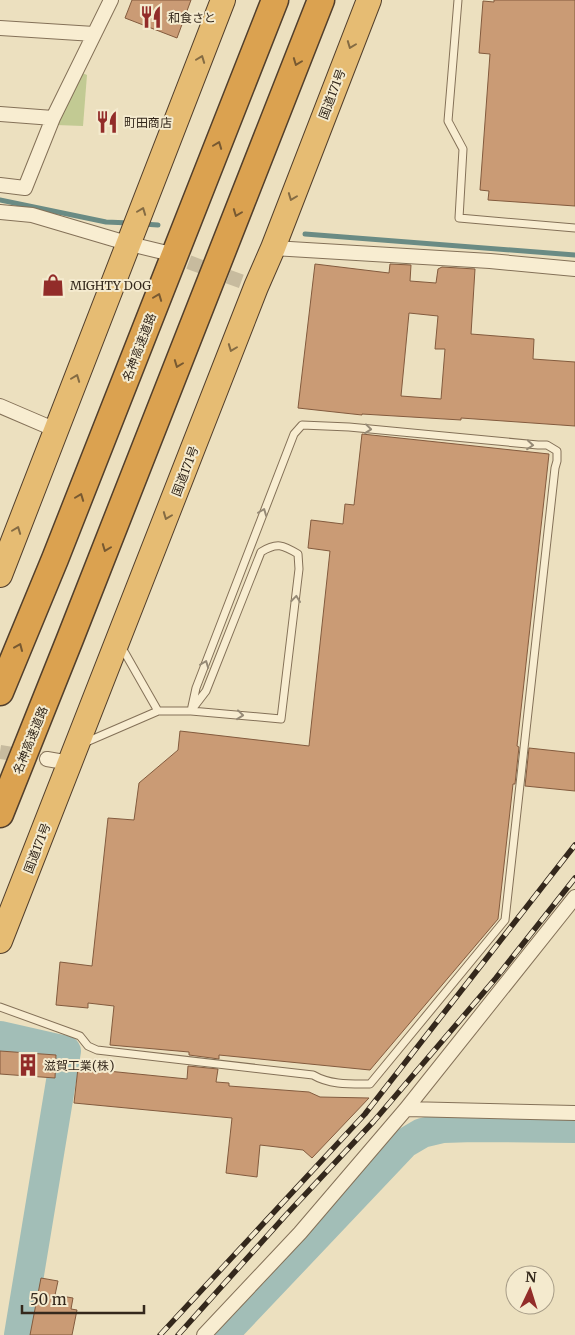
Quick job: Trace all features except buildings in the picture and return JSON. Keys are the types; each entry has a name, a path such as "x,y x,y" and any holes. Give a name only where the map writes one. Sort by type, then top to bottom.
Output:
{"highway":[{"path":"0,575 130,244 223,0"},
{"name":"名神高速道路","path":"0,692 55,559 275,0"},
{"name":"名神高速道路","path":"0,814 321,0"},
{"name":"国道171号","path":"0,941 118,641 249,285 273,248 369,0"},
{"name":"名神高速道路","path":"0,806 70,639"}],"street":[{"path":"0,185 24,188 53,118 111,0"},
{"path":"0,28 94,34"},
{"path":"0,114 53,118"},
{"path":"0,212 32,215 163,252"},
{"path":"273,248 575,268"},
{"path":"0,406 56,430"},
{"path":"47,759 73,754"},
{"path":"204,1335 300,1233 406,1109 575,897"},
{"path":"406,1109 575,1113"}],"lane":[{"path":"458,0 448,121 463,149 459,218 575,228"},
{"path":"1,1007 80,1036 88,1046 97,1050 313,1075 322,1080 350,1084 370,1084 505,920 557,451 547,445 538,446 349,427 302,425 294,434 290,443 196,688 191,711"},
{"path":"73,754 158,711 191,711 281,719 300,569 298,554 286,547 272,545 262,552 206,691 191,711"},
{"path":"118,641 158,711"}],"green space":[{"path":"80,72 87,75 83,126 56,125"}],"waterway":[{"path":"0,200 106,222 130,223"},
{"path":"143,224 158,225"},
{"path":"305,234 575,255"},
{"path":"0,1036 66,1051 19,1335"},
{"path":"223,1335 405,1143 422,1133 443,1128 575,1128"}],"tunnel":[{"path":"169,255 243,282"},
{"path":"0,752 47,759"}],"railway":[{"path":"160,1335 365,1114 575,845"},
{"path":"178,1335 374,1121 496,978 575,878"}],"place":[{"name":"和食さと","path":"151,17"},
{"name":"町田商店","path":"107,122"},
{"name":"MIGHTY DOG","path":"53,285"},
{"name":"滋賀工業(株)","path":"28,1065"}]}
